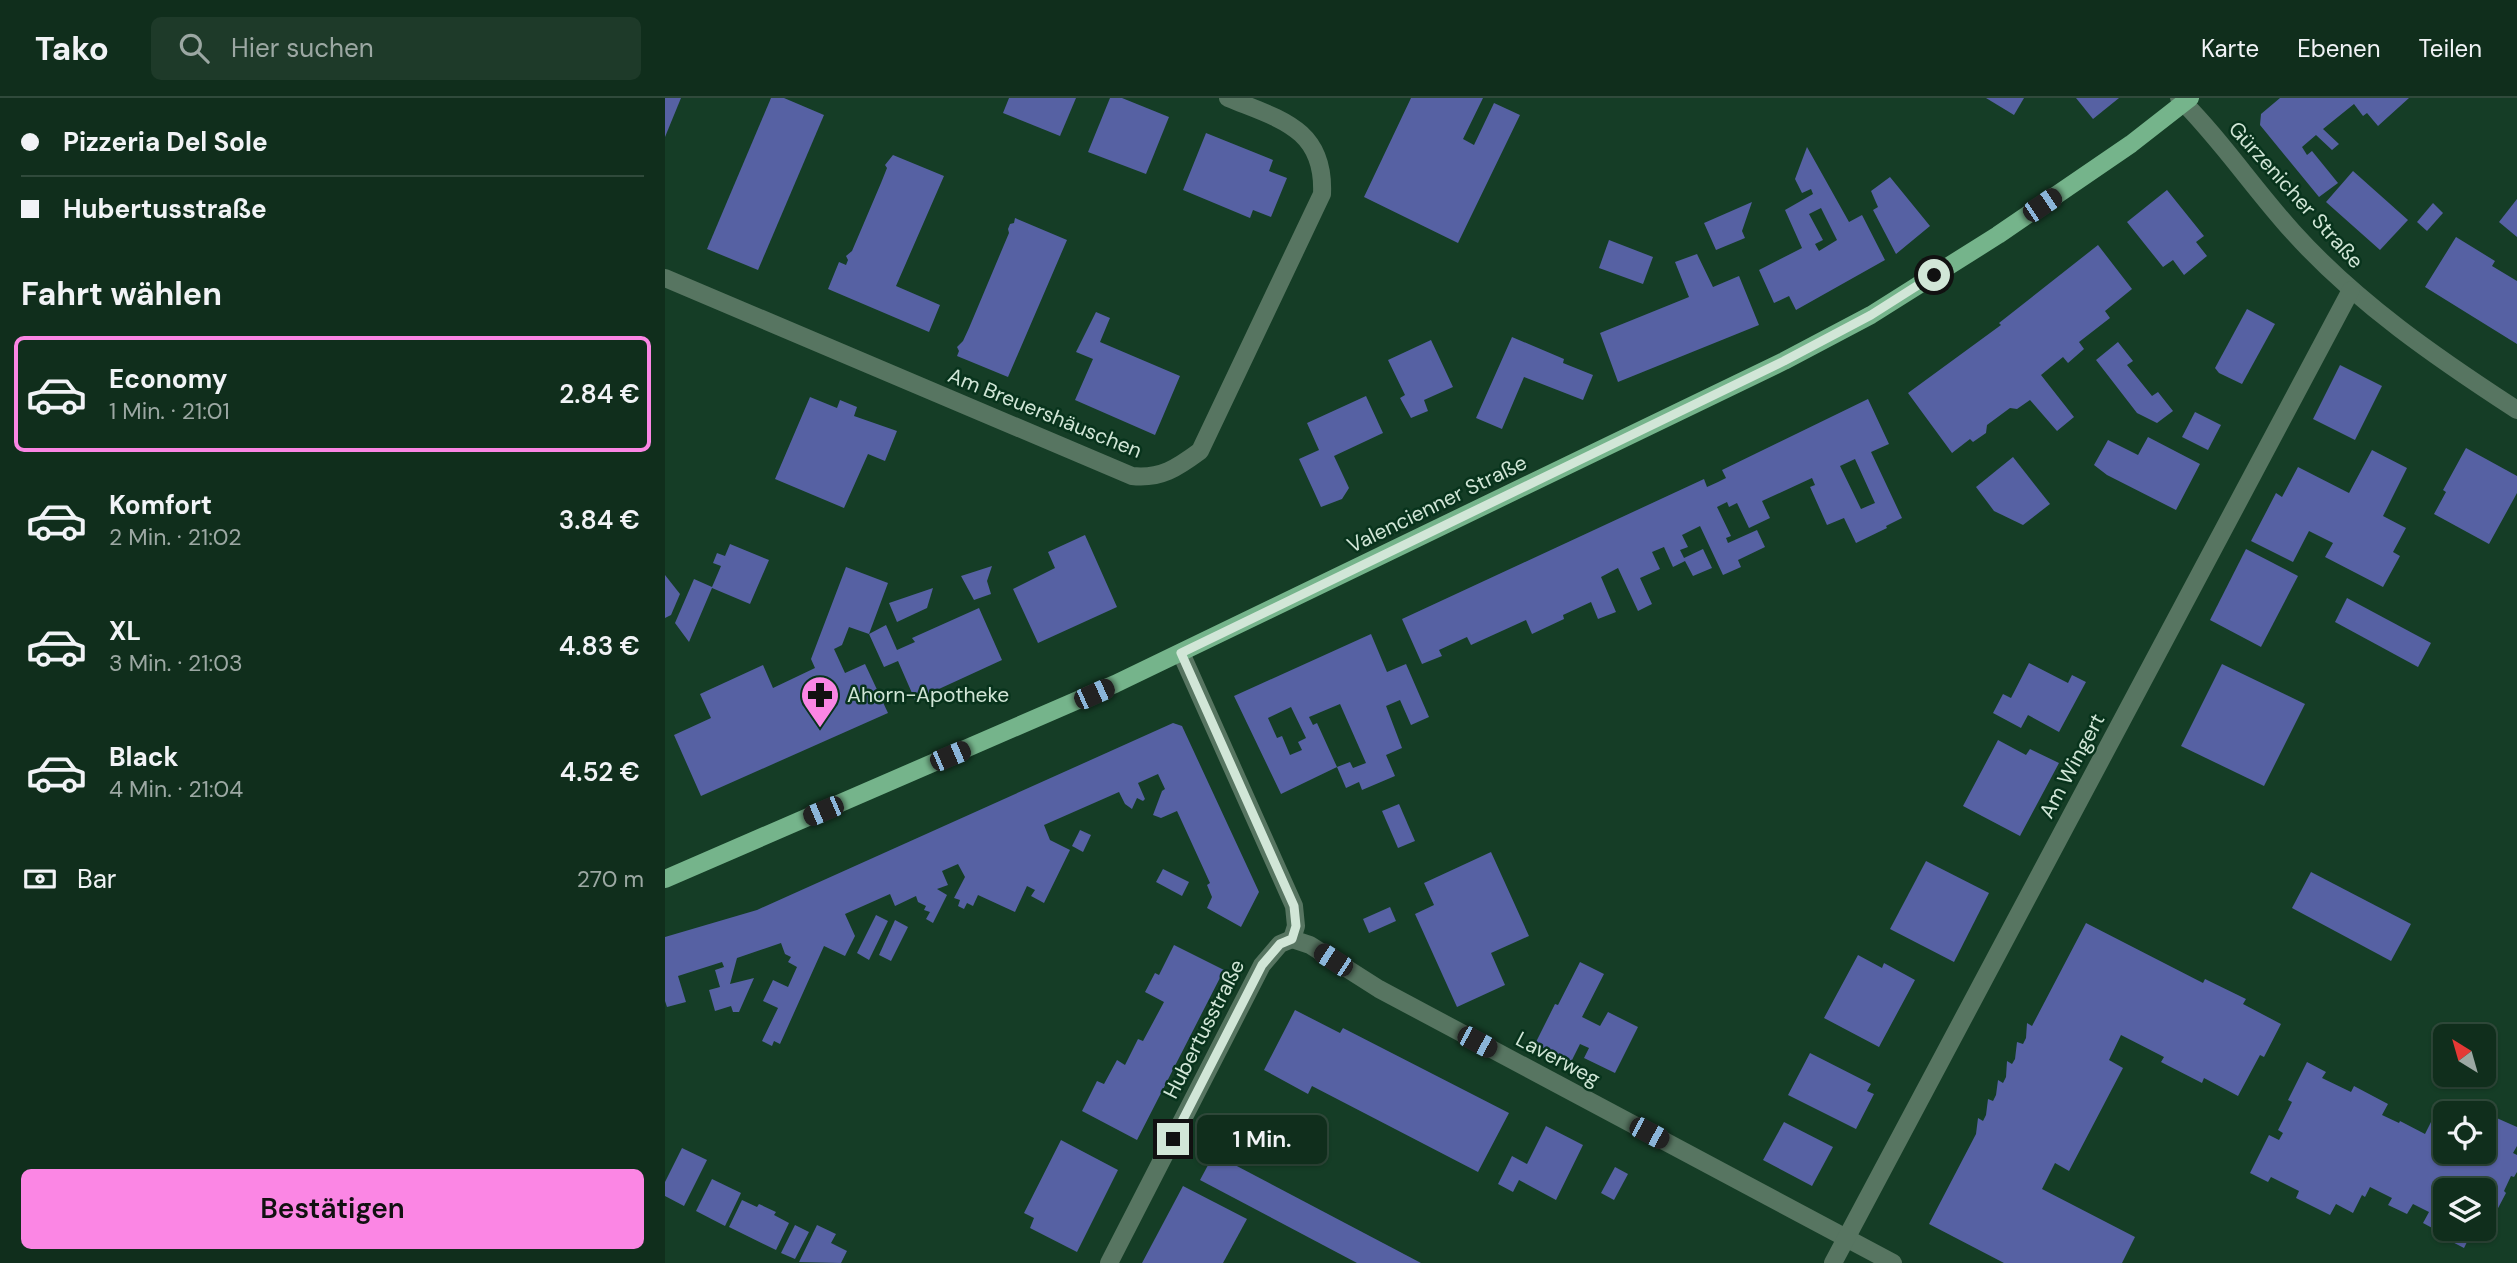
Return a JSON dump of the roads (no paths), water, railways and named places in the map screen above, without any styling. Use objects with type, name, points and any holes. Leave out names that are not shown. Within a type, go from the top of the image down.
[{"type":"main road","name":"Valencienner Straße","points":[[665,879],[1052,712],[1181,653],[1784,361],[1871,315],[2020,220],[2131,144],[2184,100]]},
{"type":"street","name":"Am Breuershäuschen","points":[[665,278],[1132,476],[1152,478],[1180,466],[1200,451],[1322,194],[1323,175],[1308,139],[1292,124],[1228,98]]},
{"type":"street","name":"Gürzenicher Straße","points":[[2184,100],[2293,232],[2351,290],[2418,343],[2517,410]]},
{"type":"street","name":"Am Wingert","points":[[1833,1263],[2351,290]]},
{"type":"street","points":[[1181,653],[1294,906],[1296,926],[1292,939]]},
{"type":"street","name":"Laverweg","points":[[1292,939],[1310,945],[1379,989],[1893,1263]]},
{"type":"street","name":"Hubertusstraße","points":[[1109,1263],[1262,965],[1280,944],[1292,939]]},
{"type":"place","name":"Ahorn-Apotheke","points":[[820,729]]}]
